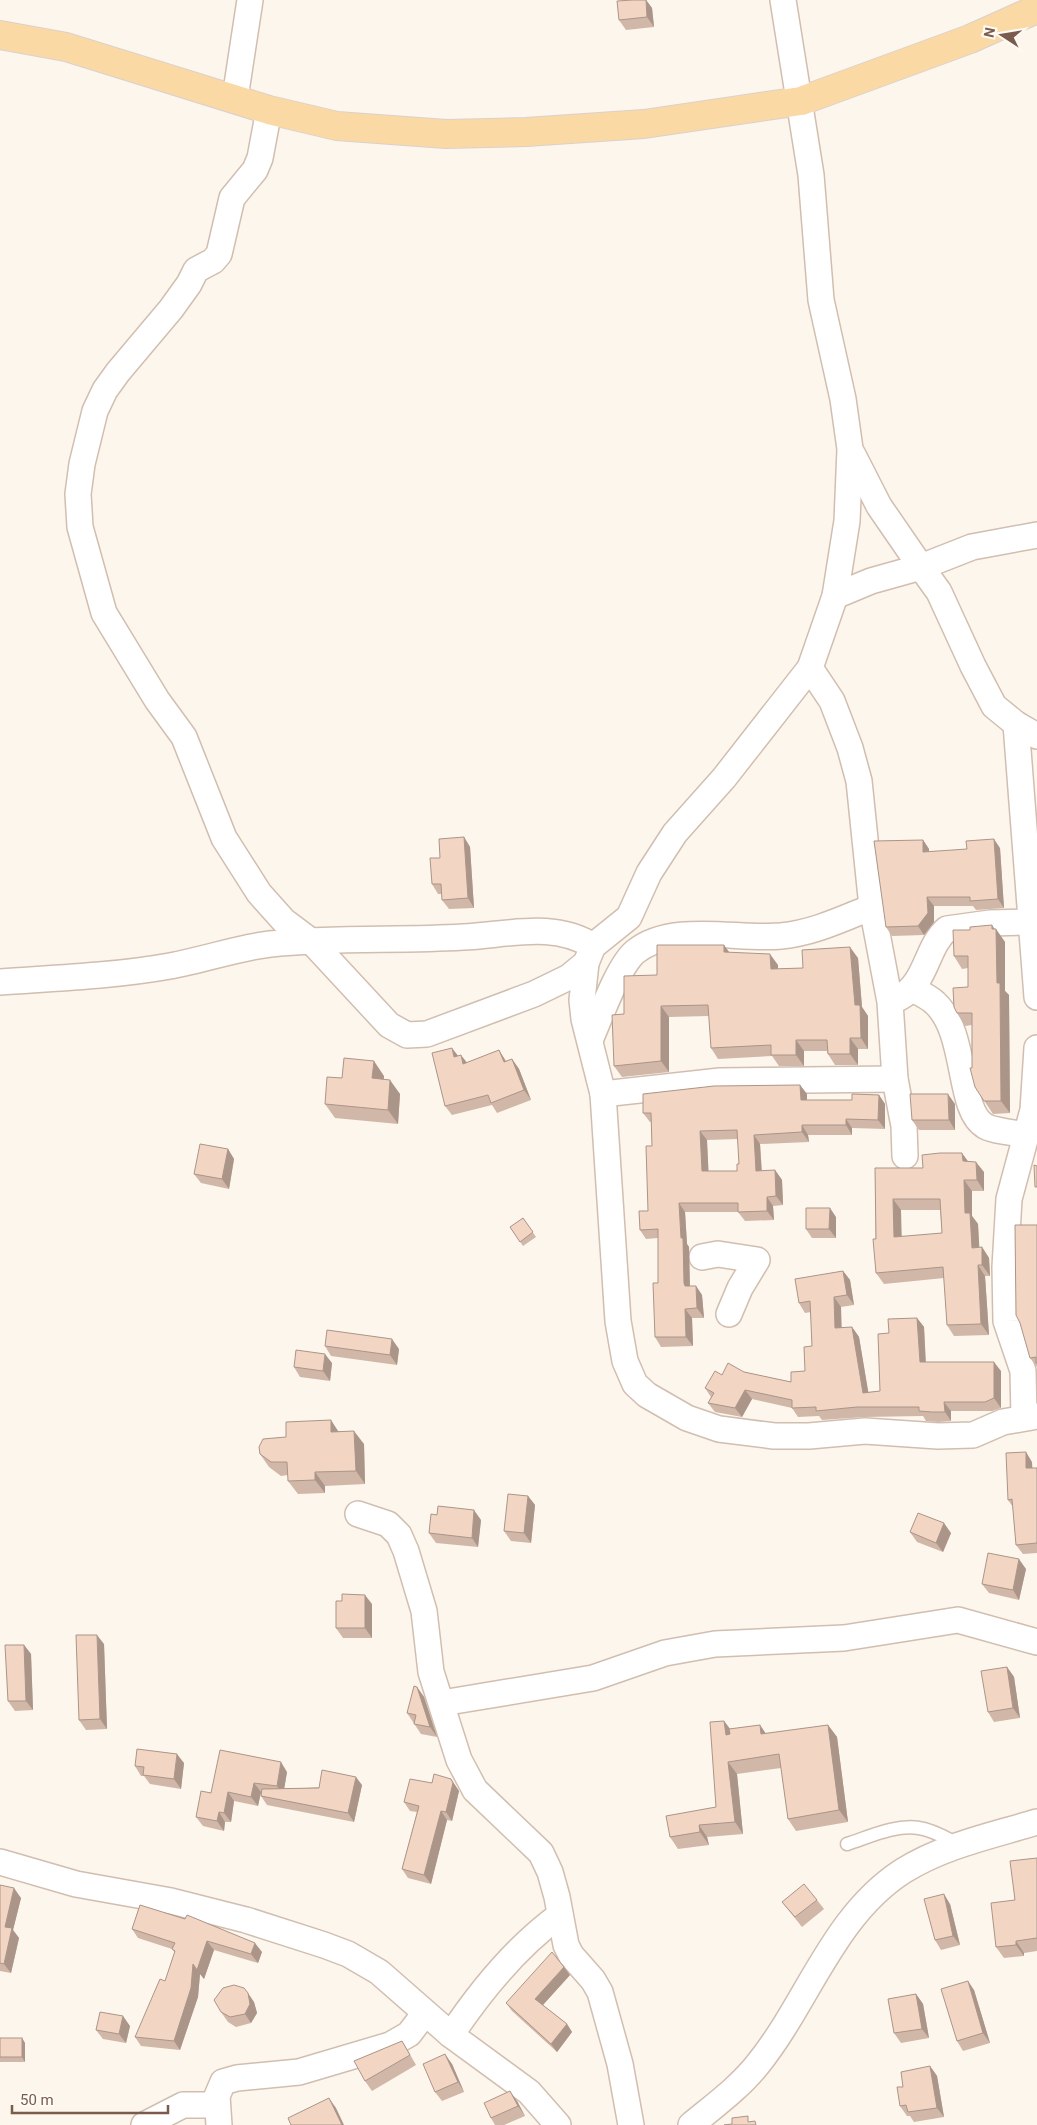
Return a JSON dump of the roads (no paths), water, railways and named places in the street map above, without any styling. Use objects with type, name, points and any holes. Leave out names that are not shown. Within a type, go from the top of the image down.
[{"type":"main road","points":[[0,35],[66,48],[235,98],[268,110],[337,126],[375,131],[484,133],[608,128],[705,117],[801,101],[970,39],[1037,9]]},
{"type":"street","points":[[235,98],[250,0]]},
{"type":"street","points":[[268,110],[260,158],[255,170],[232,198],[220,254],[213,261],[196,270],[189,284],[171,309],[105,390],[95,411],[82,464],[79,509],[80,527],[104,613],[157,700],[184,737],[224,838],[267,903],[291,927],[312,942],[389,1025],[412,1036],[427,1034],[526,997],[569,977],[589,954],[629,917],[653,866],[675,833],[724,778],[810,668],[835,596],[847,521],[850,449],[843,399],[821,300],[811,175],[801,101],[783,0]]},
{"type":"street","points":[[850,449],[879,506],[948,608],[973,666],[994,706],[1026,730],[1030,790],[1030,922],[1037,997]]},
{"type":"street","points":[[835,596],[871,581],[921,567],[972,547],[1037,535]]},
{"type":"street","points":[[810,668],[832,701],[857,768],[866,835],[872,907],[890,1002],[895,1079],[904,1126],[905,1156]]},
{"type":"street","points":[[590,1040],[627,960],[644,946],[661,939],[691,935],[781,936],[813,930],[872,907]]},
{"type":"street","points":[[890,1002],[912,989],[931,957],[938,939],[947,929],[1030,922]]},
{"type":"street","points":[[0,982],[115,974],[172,966],[244,947],[365,938],[461,938],[538,931],[573,935],[589,954],[582,1000],[584,1019],[603,1094],[618,1321],[629,1373],[635,1384],[647,1395],[687,1418],[705,1425],[774,1436],[809,1436],[865,1431],[938,1436],[972,1435],[1003,1422],[1031,1416],[1023,1371],[1006,1321],[1004,1290],[1009,1199],[1033,1110],[1037,1048]]},
{"type":"street","points":[[912,989],[935,1003],[955,1035],[967,1100],[975,1115],[985,1126],[1026,1134]]},
{"type":"street","points":[[603,1094],[720,1081],[895,1079]]},
{"type":"street","points":[[702,1257],[718,1254],[757,1260],[740,1288],[730,1314]]},
{"type":"street","points":[[358,1514],[382,1520],[393,1527],[406,1551],[424,1611],[431,1672],[459,1760],[465,1773],[475,1790],[541,1853],[550,1872],[564,1938],[571,1955],[593,1980],[600,1992],[620,2064],[630,2125]]},
{"type":"street","points":[[442,1702],[593,1678],[666,1653],[715,1644],[844,1638],[958,1620],[1037,1642]]},
{"type":"street","points":[[691,2125],[757,2065],[838,1940],[873,1896],[907,1869],[958,1844],[1037,1822]]},
{"type":"street","points":[[0,1862],[76,1884],[171,1901],[246,1920],[348,1954],[393,1982],[451,2035],[529,2092],[558,2125]]},
{"type":"street","points":[[451,2035],[468,2009],[516,1953],[560,1914]]},
{"type":"street","points":[[144,2125],[183,2105],[218,2115],[219,2088],[225,2081],[237,2078],[299,2072],[390,2045],[409,2034],[425,2013]]},
{"type":"lane","points":[[847,1844],[893,1829],[911,1827],[927,1830],[958,1844]]}]
